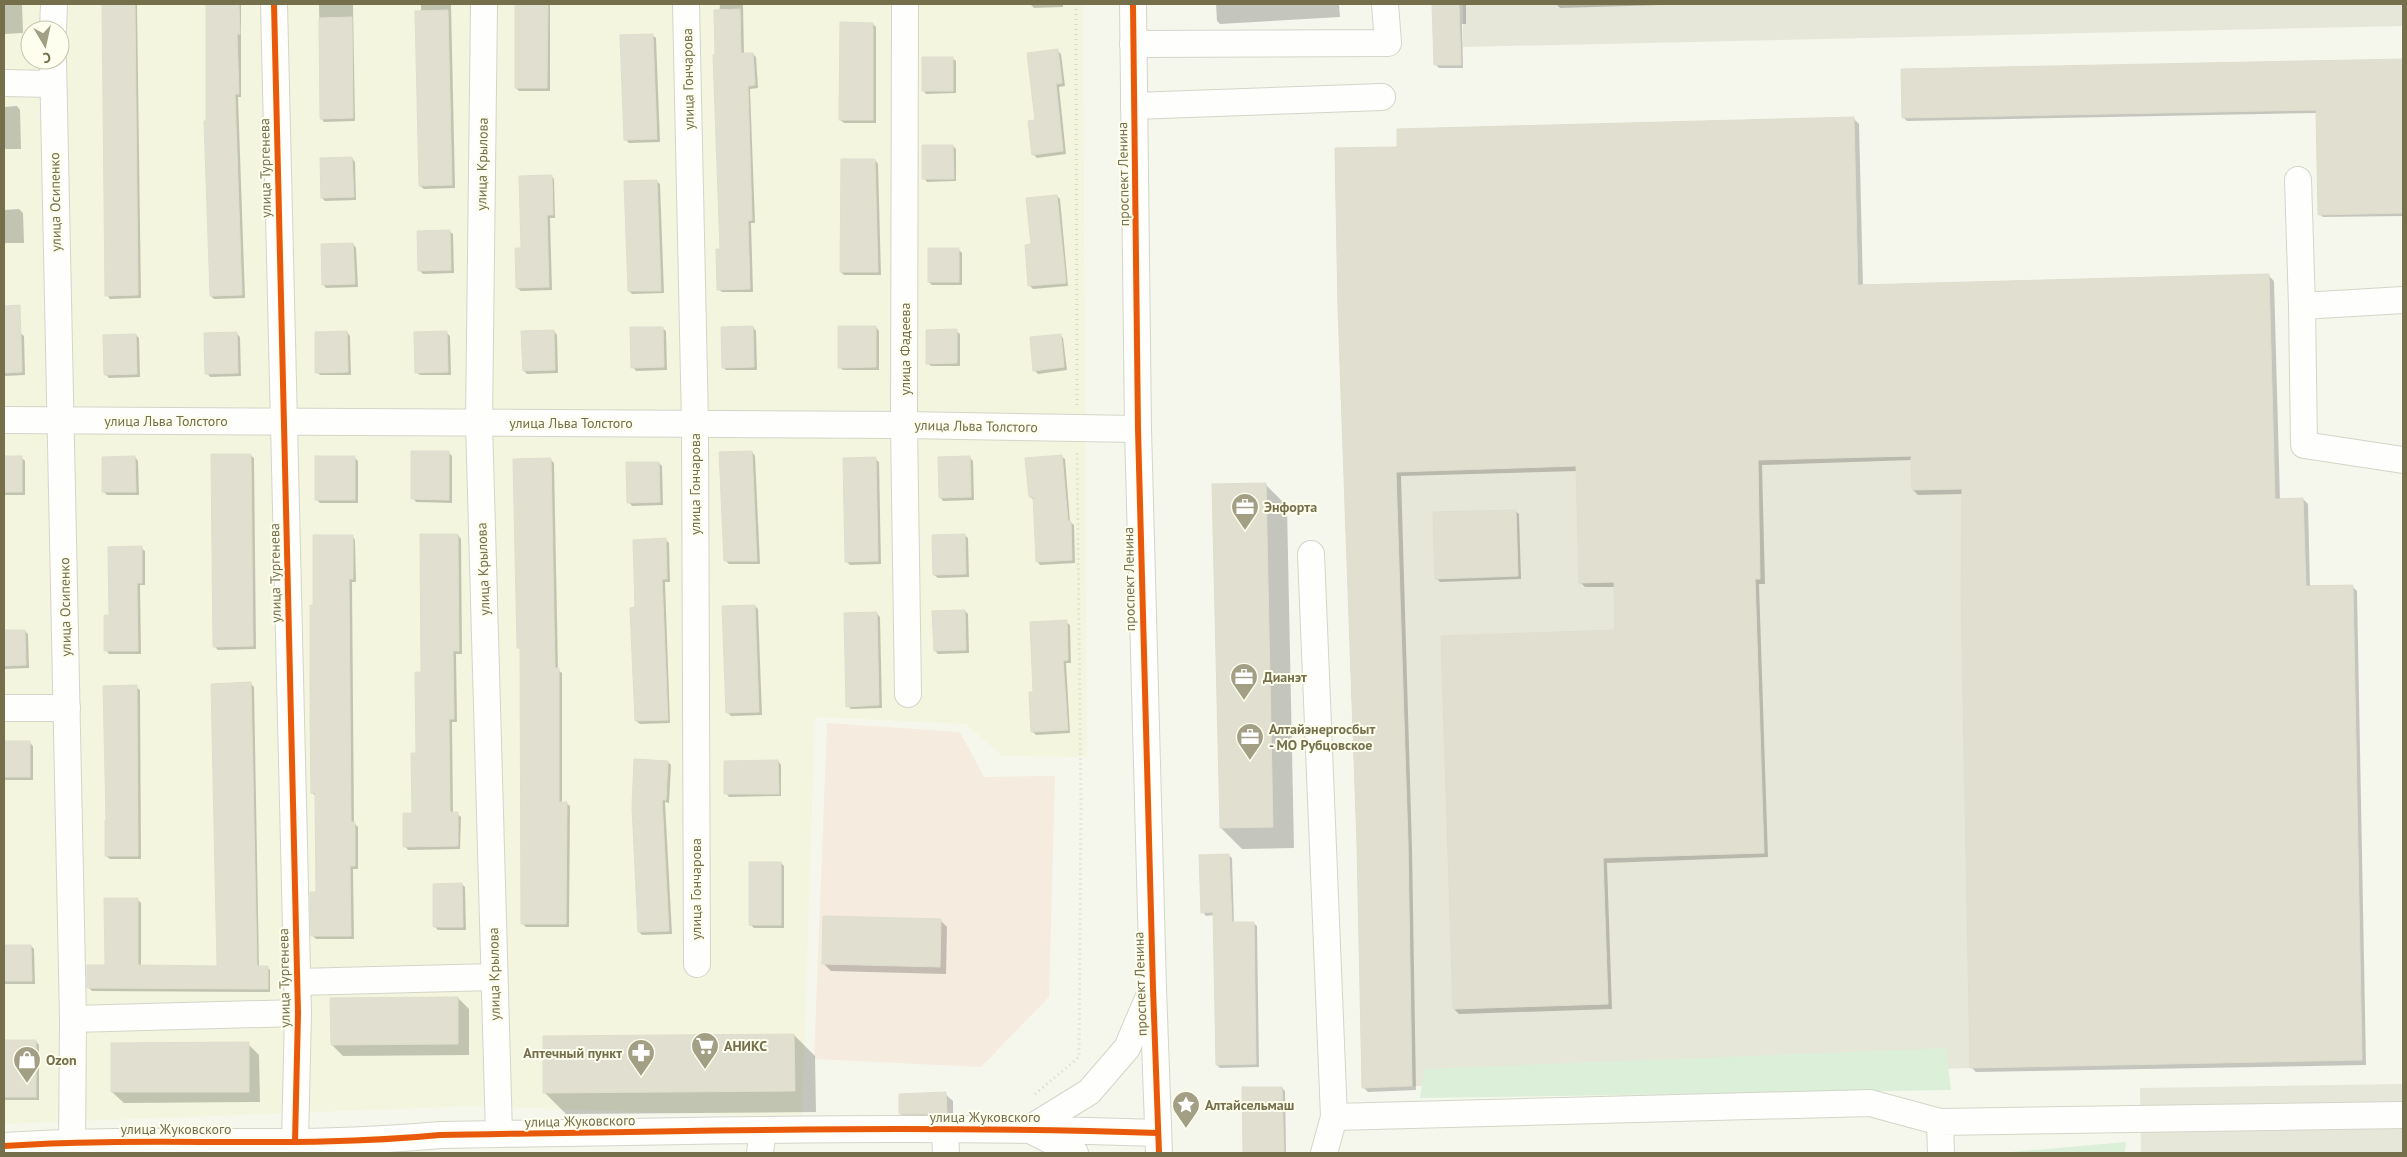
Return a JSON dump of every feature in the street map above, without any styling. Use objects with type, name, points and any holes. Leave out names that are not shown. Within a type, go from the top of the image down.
[{"type":"street","points":[[54,4],[54,20]]},
{"type":"street","name":"улица Тургенева","points":[[274,4],[298,1013],[295,1142]]},
{"type":"street","name":"улица Крылова","points":[[484,4],[478,422],[498,1134]]},
{"type":"street","name":"улица Гончарова","points":[[686,4],[695,424],[697,964]]},
{"type":"street","name":"улица Фадеева","points":[[905,4],[904,425],[908,694]]},
{"type":"street","name":"проспект Ленина","points":[[1134,4],[1138,429],[1152,988],[1158,1143]]},
{"type":"street","points":[[1133,44],[1388,43],[1386,4]]},
{"type":"street","points":[[4,83],[53,72]]},
{"type":"street","name":"улица Осипенко","points":[[53,72],[73,1020],[72,1147]]},
{"type":"street","points":[[1134,106],[1382,97]]},
{"type":"street","points":[[2298,180],[2304,445],[2403,460]]},
{"type":"street","points":[[2302,306],[2403,300]]},
{"type":"street","name":"улица Льва Толстого","points":[[4,420],[904,425],[1138,429]]},
{"type":"street","points":[[1311,554],[1334,1117],[1324,1153]]},
{"type":"street","points":[[4,708],[67,708]]},
{"type":"street","points":[[297,982],[494,977]]},
{"type":"street","points":[[1029,1129],[1089,1092],[1127,1048],[1152,988]]},
{"type":"street","points":[[73,1020],[298,1013]]},
{"type":"street","points":[[1334,1117],[1870,1103],[1940,1122],[2403,1115]]},
{"type":"street","points":[[1940,1122],[1941,1153]]},
{"type":"street","points":[[1029,1129],[1075,1153]]},
{"type":"street","name":"улица Жуковского","points":[[4,1146],[72,1147],[295,1142],[498,1134],[762,1142],[946,1142],[1029,1129],[1158,1143]]},
{"type":"path","points":[[1034,1095],[1079,1057],[1081,794],[1077,428],[1076,4]]},
{"type":"shaded area","points":[[4,4],[1083,4],[1087,757],[1002,756],[966,724],[815,717],[802,1118],[476,1106],[4,1124]]},
{"type":"shaded area","points":[[1463,4],[2403,4],[2403,26],[1463,47]]},
{"type":"shaded area","points":[[1854,117],[1859,285],[2269,274],[2275,498],[2303,498],[2306,585],[2353,585],[2362,1060],[1970,1068],[1362,1088],[1357,844],[1338,308],[1335,148],[1397,147],[1397,129]]},
{"type":"shaded area","points":[[827,723],[960,732],[984,777],[1055,776],[1049,997],[981,1067],[814,1059]]},
{"type":"shaded area","points":[[1946,1048],[1951,1090],[1420,1098],[1424,1069]]},
{"type":"shaded area","points":[[2403,1084],[2403,1153],[2141,1153],[2140,1088]]},
{"type":"shaded area","points":[[2126,1142],[2125,1153],[1999,1153]]},
{"type":"building","points":[[102,4],[135,4],[138,295],[105,296]]},
{"type":"building","points":[[206,4],[239,4],[240,34],[237,34],[239,94],[235,94],[242,295],[210,296],[204,121],[206,121]]},
{"type":"building","points":[[515,4],[548,4],[547,88],[515,88]]},
{"type":"building","points":[[1432,4],[1459,4],[1461,65],[1434,65]]},
{"type":"building","points":[[740,9],[741,53],[753,53],[755,85],[748,86],[752,220],[748,221],[750,289],[717,290],[716,249],[720,249],[713,55],[715,55],[714,10]]},
{"type":"building","points":[[448,10],[452,185],[419,186],[415,11]]},
{"type":"building","points":[[352,17],[353,118],[320,119],[319,18]]},
{"type":"building","points":[[840,22],[873,23],[873,120],[839,120]]},
{"type":"building","points":[[653,34],[657,139],[624,140],[620,35]]},
{"type":"building","points":[[1058,49],[1062,83],[1056,84],[1063,151],[1032,155],[1028,121],[1035,120],[1027,53]]},
{"type":"building","points":[[922,57],[953,57],[953,91],[922,91]]},
{"type":"building","points":[[2403,59],[2403,213],[2318,215],[2316,110],[1902,118],[1901,69]]},
{"type":"building","points":[[1854,117],[1858,285],[2269,274],[2275,499],[2303,498],[2306,586],[2353,585],[2362,1060],[1970,1068],[1961,593],[1962,489],[1912,490],[1911,456],[1758,460],[1760,579],[1755,579],[1764,853],[1603,858],[1608,1004],[1453,1009],[1441,636],[1615,630],[1614,582],[1579,583],[1576,466],[1396,472],[1408,842],[1412,1086],[1362,1088],[1357,844],[1338,308],[1335,148],[1397,147],[1397,129]]},
{"type":"building","points":[[922,145],[953,145],[954,179],[922,179]]},
{"type":"building","points":[[352,157],[354,197],[321,198],[320,158]]},
{"type":"building","points":[[841,159],[875,159],[878,272],[840,272]]},
{"type":"building","points":[[552,175],[553,215],[547,215],[549,287],[516,288],[515,248],[521,248],[519,176]]},
{"type":"building","points":[[657,180],[661,291],[628,291],[624,181]]},
{"type":"building","points":[[1057,195],[1066,283],[1028,286],[1025,245],[1031,244],[1026,198]]},
{"type":"building","points":[[450,230],[451,270],[418,271],[417,231]]},
{"type":"building","points":[[353,243],[355,284],[322,285],[321,244]]},
{"type":"building","points":[[928,248],[959,248],[959,282],[928,282]]},
{"type":"building","points":[[20,305],[22,372],[4,373],[4,306]]},
{"type":"building","points":[[753,326],[754,367],[722,368],[721,327]]},
{"type":"building","points":[[838,326],[876,326],[876,367],[838,368]]},
{"type":"building","points":[[630,327],[663,327],[664,367],[631,368]]},
{"type":"building","points":[[957,329],[957,363],[926,364],[926,330]]},
{"type":"building","points":[[554,330],[555,370],[523,371],[521,331]]},
{"type":"building","points":[[347,331],[348,372],[315,373],[315,332]]},
{"type":"building","points":[[447,331],[448,372],[415,373],[414,332]]},
{"type":"building","points":[[237,332],[238,373],[205,374],[204,333]]},
{"type":"building","points":[[136,334],[137,374],[104,375],[103,335]]},
{"type":"building","points":[[1061,334],[1064,367],[1033,371],[1030,337]]},
{"type":"building","points":[[411,451],[449,451],[449,500],[411,499]]},
{"type":"building","points":[[752,451],[757,561],[724,561],[719,452]]},
{"type":"building","points":[[211,454],[251,454],[253,646],[213,647]]},
{"type":"building","points":[[1062,455],[1068,521],[1071,521],[1072,560],[1036,562],[1033,497],[1029,497],[1025,458]]},
{"type":"building","points":[[4,456],[22,456],[22,492],[4,492]]},
{"type":"building","points":[[135,456],[136,492],[102,492],[102,457]]},
{"type":"building","points":[[315,456],[355,456],[355,500],[315,500]]},
{"type":"building","points":[[970,456],[971,497],[939,498],[938,457]]},
{"type":"building","points":[[876,457],[878,561],[845,562],[843,458]]},
{"type":"building","points":[[551,458],[555,668],[559,668],[559,802],[567,802],[566,924],[521,924],[520,648],[517,648],[513,459]]},
{"type":"building","points":[[626,462],[659,462],[660,502],[627,503]]},
{"type":"building","points":[[1266,483],[1273,827],[1220,828],[1212,484]]},
{"type":"building","points":[[1516,510],[1518,576],[1435,579],[1433,512]]},
{"type":"building","points":[[420,534],[458,534],[459,651],[453,651],[454,719],[449,719],[450,812],[458,812],[458,846],[403,847],[403,813],[412,813],[411,753],[416,753],[415,672],[421,672]]},
{"type":"building","points":[[965,534],[966,574],[933,575],[932,535]]},
{"type":"building","points":[[313,535],[353,535],[353,579],[349,579],[351,822],[355,822],[355,866],[350,866],[351,936],[311,936],[310,892],[316,892],[315,793],[311,793],[310,719],[310,605],[313,605]]},
{"type":"building","points":[[666,538],[667,579],[662,579],[668,720],[635,721],[630,608],[635,607],[633,540]]},
{"type":"building","points":[[142,546],[142,583],[137,583],[138,651],[104,651],[104,615],[109,615],[108,547]]},
{"type":"building","points":[[755,605],[759,712],[726,713],[722,606]]},
{"type":"building","points":[[965,610],[966,650],[934,651],[932,611]]},
{"type":"building","points":[[877,612],[879,705],[846,707],[844,613]]},
{"type":"building","points":[[1067,620],[1068,660],[1063,661],[1068,730],[1031,732],[1029,692],[1033,692],[1030,622]]},
{"type":"building","points":[[4,630],[25,630],[26,665],[4,666]]},
{"type":"building","points":[[251,682],[257,966],[268,966],[268,989],[87,988],[87,965],[105,965],[104,898],[138,898],[138,965],[217,966],[211,684]]},
{"type":"building","points":[[137,685],[138,856],[105,856],[103,686]]},
{"type":"building","points":[[4,741],[30,741],[30,777],[4,777]]},
{"type":"building","points":[[634,759],[668,761],[666,800],[662,800],[669,931],[638,932],[632,806]]},
{"type":"building","points":[[778,760],[779,794],[724,794],[724,761]]},
{"type":"building","points":[[1229,854],[1232,922],[1254,922],[1256,1064],[1216,1065],[1213,912],[1201,913],[1199,855]]},
{"type":"building","points":[[749,862],[781,862],[781,925],[749,925]]},
{"type":"building","points":[[462,883],[463,927],[433,927],[433,884]]},
{"type":"building","points":[[823,916],[941,919],[940,967],[822,964]]},
{"type":"building","points":[[4,945],[31,945],[32,981],[4,981]]},
{"type":"building","points":[[458,997],[458,1044],[331,1045],[330,998]]},
{"type":"building","points":[[794,1034],[795,1091],[543,1093],[543,1036]]},
{"type":"building","points":[[4,1040],[36,1040],[36,1097],[4,1097]]},
{"type":"building","points":[[249,1042],[249,1092],[111,1092],[111,1043]]},
{"type":"building","points":[[1242,1087],[1282,1087],[1284,1153],[1243,1153]]},
{"type":"building","points":[[946,1092],[947,1114],[899,1114],[899,1094]]},
{"type":"cycle path","points":[[274,4],[298,1013],[295,1142]]},
{"type":"cycle path","points":[[1133,4],[1138,429],[1159,1153]]},
{"type":"cycle path","points":[[4,1146],[113,1142],[331,1141],[440,1135],[709,1130],[979,1129],[1158,1133]]},
{"type":"place","name":"Энфорта","points":[[1245,531]]},
{"type":"place","name":"Дианэт","points":[[1244,701]]},
{"type":"place","name":"Алтайэнергосбыт - МО Рубцовское","points":[[1250,761]]},
{"type":"place","name":"АНИКС","points":[[705,1070]]},
{"type":"place","name":"Аптечный пункт","points":[[641,1077]]},
{"type":"place","name":"Ozon","points":[[27,1084]]},
{"type":"place","name":"Алтайсельмаш","points":[[1186,1129]]}]
